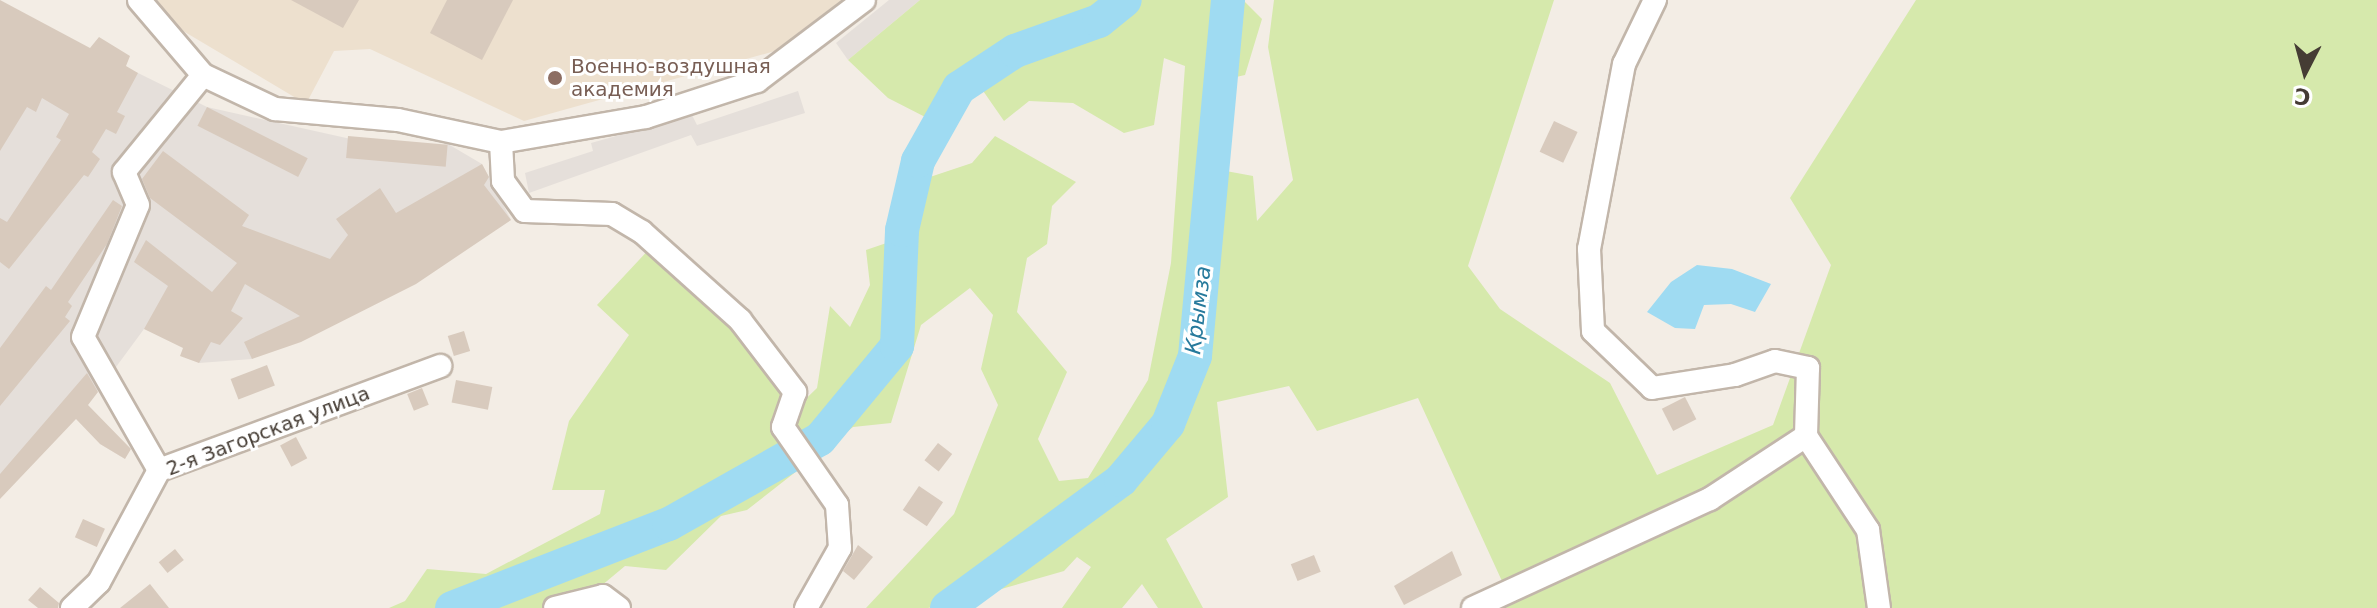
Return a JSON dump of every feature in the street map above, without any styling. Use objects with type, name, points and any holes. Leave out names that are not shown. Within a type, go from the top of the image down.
[{"type":"street","points":[[139,0],[203,75],[275,109],[398,120],[501,142],[646,117],[757,81],[864,0]]},
{"type":"street","points":[[1655,0],[1624,64],[1592,234],[1593,331],[1652,388],[1735,375],[1775,361],[1808,368],[1806,436],[1868,530],[1879,608]]},
{"type":"street","points":[[159,470],[83,337],[138,205],[124,172],[203,75]]},
{"type":"street","points":[[501,142],[503,181],[525,211],[612,214],[642,232],[740,320],[795,392],[783,427],[837,505],[840,548],[806,608]]},
{"type":"street","name":"2-я Загорская улица","points":[[72,608],[99,582],[159,470],[440,366]]},
{"type":"street","points":[[1473,608],[1710,499],[1806,436]]},
{"type":"street","points":[[555,608],[603,596],[619,608]]},
{"type":"shaded area","name":"Военно-воздушная академия","points":[[150,0],[844,0],[775,51],[524,121],[370,49],[334,51],[306,104],[173,25]]},
{"type":"shaded area","points":[[889,0],[920,0],[848,60],[836,43]]},
{"type":"shaded area","points":[[0,10],[62,48],[138,73],[207,107],[405,151],[448,144],[482,164],[511,220],[262,347],[252,359],[199,363],[184,334],[144,329],[102,386],[0,497]]},
{"type":"shaded area","points":[[798,91],[805,113],[697,146],[691,135],[529,193],[525,173],[593,151],[591,143],[692,115],[697,125]]},
{"type":"green space","points":[[920,0],[1243,0],[1262,19],[1245,75],[1218,81],[1199,166],[1253,176],[1257,221],[1293,180],[1268,47],[1274,0],[1554,0],[1468,266],[1500,309],[1610,383],[1657,475],[1773,425],[1831,265],[1790,198],[1916,0],[2377,0],[2377,608],[1473,608],[1507,592],[1418,398],[1317,431],[1289,386],[1217,402],[1228,497],[1166,539],[1203,608],[1158,608],[1142,584],[1122,608],[1062,608],[1091,567],[1077,557],[1064,571],[963,600],[928,608],[866,608],[954,514],[998,405],[981,369],[993,315],[970,288],[921,325],[891,423],[853,427],[747,510],[721,516],[666,570],[625,566],[583,601],[566,608],[389,608],[405,601],[427,569],[486,574],[600,514],[605,490],[552,490],[569,421],[629,335],[597,305],[653,245],[785,386],[782,422],[817,388],[830,306],[850,327],[870,285],[866,250],[904,237],[909,184],[972,163],[995,136],[1076,182],[1052,206],[1047,244],[1027,258],[1017,312],[1067,372],[1038,439],[1059,481],[1088,478],[1148,380],[1171,263],[1185,66],[1164,58],[1154,125],[1124,133],[1073,103],[1029,101],[1004,121],[979,85],[933,121],[888,98],[848,60]]},
{"type":"water","points":[[1697,265],[1732,269],[1771,284],[1755,312],[1731,304],[1704,305],[1695,329],[1675,328],[1647,312],[1671,282]]},
{"type":"building","points":[[0,0],[90,48],[99,37],[130,56],[126,66],[138,73],[117,112],[125,116],[116,134],[106,129],[92,152],[100,159],[9,269],[0,262],[0,218],[7,222],[61,140],[56,137],[69,114],[42,98],[36,112],[27,107],[0,151]]},
{"type":"building","points":[[291,0],[359,0],[343,28]]},
{"type":"building","points":[[447,0],[513,0],[482,60],[430,33]]},
{"type":"building","points":[[207,107],[308,158],[298,177],[197,126]]},
{"type":"building","points":[[1554,121],[1578,132],[1563,163],[1540,152]]},
{"type":"building","points":[[348,136],[448,145],[446,167],[346,158]]},
{"type":"building","points":[[163,151],[249,215],[242,226],[330,259],[348,235],[336,219],[380,188],[396,213],[482,164],[489,177],[484,185],[511,220],[416,284],[301,342],[252,359],[244,342],[300,316],[245,284],[231,311],[243,318],[220,345],[211,342],[199,363],[180,356],[183,348],[144,329],[168,286],[134,262],[146,240],[212,292],[237,263],[150,198],[142,179]]},
{"type":"building","points":[[113,200],[122,206],[107,244],[68,302],[72,306],[65,317],[70,321],[0,406],[0,348],[46,286],[51,290]]},
{"type":"building","points":[[464,331],[470,351],[454,356],[448,336]]},
{"type":"building","points":[[267,365],[275,386],[238,400],[231,379]]},
{"type":"building","points":[[87,373],[98,392],[88,405],[131,449],[125,459],[100,444],[76,419],[0,499],[0,474]]},
{"type":"building","points":[[456,380],[492,387],[488,410],[452,403]]},
{"type":"building","points":[[422,388],[429,405],[414,411],[407,394]]},
{"type":"building","points":[[1685,397],[1696,419],[1673,431],[1662,409]]},
{"type":"building","points":[[296,437],[307,458],[291,467],[280,445]]},
{"type":"building","points":[[938,443],[952,454],[939,471],[924,460]]},
{"type":"building","points":[[919,486],[943,502],[927,526],[903,510]]},
{"type":"building","points":[[83,519],[105,529],[97,547],[75,537]]},
{"type":"building","points":[[858,545],[873,557],[854,580],[843,571]]},
{"type":"building","points":[[175,549],[184,560],[167,573],[159,562]]},
{"type":"building","points":[[1452,551],[1462,575],[1404,605],[1394,586]]},
{"type":"building","points":[[1314,555],[1321,572],[1298,581],[1291,564]]},
{"type":"building","points":[[150,584],[169,608],[120,608]]},
{"type":"building","points":[[40,587],[59,603],[58,608],[38,608],[28,600]]},
{"type":"waterway","points":[[452,608],[669,524],[820,439],[897,346],[902,230],[918,161],[959,88],[1015,51],[1099,21],[1125,0]]},
{"type":"waterway","name":"Крымза","points":[[947,608],[1121,480],[1168,424],[1195,356],[1228,0]]},
{"type":"place","name":"Военно-воздушная академия","points":[[555,78]]}]
